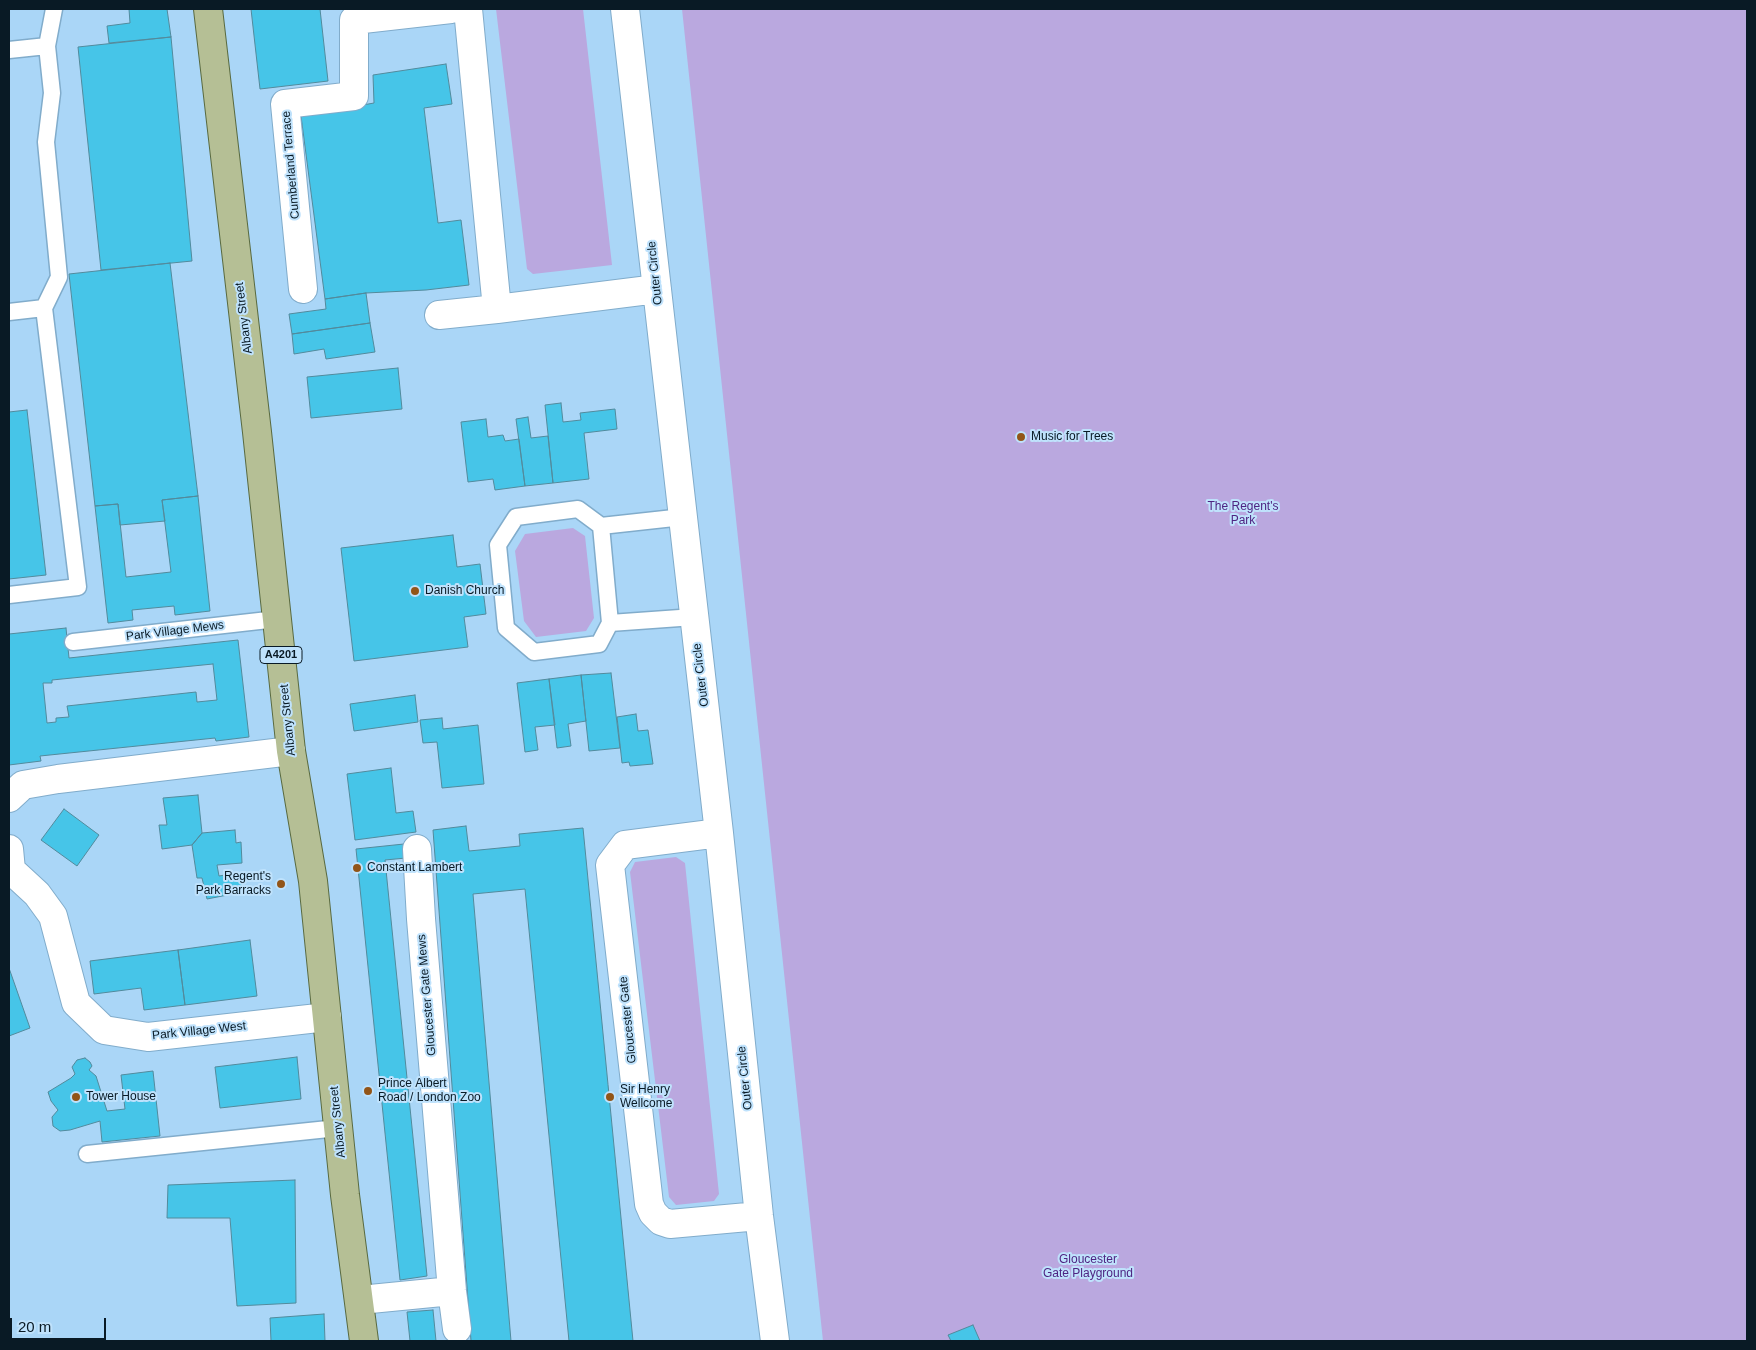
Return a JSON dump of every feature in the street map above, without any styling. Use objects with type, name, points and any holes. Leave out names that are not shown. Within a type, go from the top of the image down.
[{"type":"main road","name":"Albany Street","points":[[208,9],[291,751],[313,881],[338,1128],[364,1341]]},
{"type":"street","name":"Cumberland Terrace","points":[[303,289],[285,104],[354,96],[354,20],[451,9]]},
{"type":"street","points":[[468,9],[497,309]]},
{"type":"street","name":"Outer Circle","points":[[626,9],[775,1341]]},
{"type":"street","points":[[439,315],[657,289]]},
{"type":"street","points":[[9,798],[23,785],[58,779],[291,751]]},
{"type":"street","name":"Gloucester Gate","points":[[719,833],[626,845],[610,865],[648,1204],[661,1221],[670,1224],[760,1216]]},
{"type":"street","name":"Park Village West","points":[[9,849],[11,870],[37,894],[53,916],[76,1002],[104,1030],[148,1037],[327,1017]]},
{"type":"street","name":"Gloucester Gate Mews","points":[[417,849],[421,919],[452,1291],[457,1329]]},
{"type":"street","points":[[360,1300],[452,1291]]},
{"type":"lane","points":[[9,595],[78,587],[44,308],[59,277],[46,142],[52,93],[47,46],[54,9]]},
{"type":"lane","points":[[9,50],[47,46]]},
{"type":"lane","points":[[9,312],[44,308]]},
{"type":"lane","points":[[601,526],[610,623],[599,644],[534,652],[506,628],[498,545],[516,517],[578,509],[601,526],[683,517]]},
{"type":"lane","points":[[610,623],[694,617]]},
{"type":"lane","name":"Park Village Mews","points":[[73,642],[277,619]]},
{"type":"lane","points":[[87,1154],[338,1128]]},
{"type":"green space","points":[[496,9],[583,9],[612,265],[533,274],[527,269]]},
{"type":"green space","name":"The Regent's Park","points":[[682,9],[1747,9],[1747,1341],[823,1341]]},
{"type":"green space","points":[[573,528],[585,536],[594,618],[586,631],[536,637],[524,621],[515,551],[525,534]]},
{"type":"green space","points":[[676,857],[685,863],[719,1194],[714,1201],[676,1205],[669,1197],[630,872],[635,862]]},
{"type":"building","points":[[129,9],[167,9],[171,37],[109,43],[107,26],[130,23]]},
{"type":"building","points":[[251,9],[320,9],[328,81],[260,89]]},
{"type":"building","points":[[171,37],[192,261],[101,270],[78,47]]},
{"type":"building","points":[[446,64],[452,104],[424,108],[438,223],[461,220],[469,285],[426,290],[366,293],[325,299],[301,116],[374,103],[373,75]]},
{"type":"building","points":[[170,263],[198,496],[162,500],[165,521],[120,525],[118,504],[95,506],[69,274]]},
{"type":"building","points":[[366,293],[370,323],[292,334],[289,314],[326,309],[325,299]]},
{"type":"building","points":[[370,323],[375,352],[326,359],[324,349],[294,354],[292,334]]},
{"type":"building","points":[[398,368],[402,409],[311,418],[307,377]]},
{"type":"building","points":[[561,403],[563,422],[581,420],[580,413],[615,409],[617,429],[584,433],[589,479],[553,483],[545,405]]},
{"type":"building","points":[[27,410],[46,575],[9,579],[9,412]]},
{"type":"building","points":[[528,417],[531,438],[548,436],[553,483],[525,486],[516,419]]},
{"type":"building","points":[[486,419],[488,437],[503,435],[505,441],[519,439],[525,486],[495,490],[493,479],[468,482],[461,422]]},
{"type":"building","points":[[198,496],[210,611],[175,615],[174,606],[132,610],[133,620],[108,623],[95,506],[118,504],[126,577],[171,572],[162,500]]},
{"type":"building","name":"Danish Church","points":[[453,535],[457,567],[480,564],[486,614],[464,617],[468,647],[354,661],[341,548]]},
{"type":"building","points":[[66,628],[69,658],[238,640],[249,737],[216,741],[215,738],[40,756],[41,761],[9,765],[9,634]],"holes":[[[213,664],[217,700],[197,702],[196,692],[67,706],[69,717],[56,718],[56,722],[47,723],[43,683],[52,683],[52,680]]]},
{"type":"building","points":[[611,673],[620,748],[589,751],[581,675]]},
{"type":"building","points":[[581,675],[586,721],[568,724],[571,746],[557,748],[549,679]]},
{"type":"building","points":[[549,679],[555,725],[535,727],[538,750],[525,752],[517,683]]},
{"type":"building","points":[[415,695],[418,722],[354,731],[350,704]]},
{"type":"building","points":[[636,714],[638,731],[648,730],[653,764],[630,766],[629,762],[622,763],[617,717]]},
{"type":"building","points":[[442,718],[443,729],[478,725],[484,784],[442,788],[437,742],[423,743],[420,720]]},
{"type":"building","points":[[391,768],[396,813],[413,811],[416,832],[355,840],[347,774]]},
{"type":"building","points":[[198,795],[202,833],[192,845],[162,849],[159,825],[167,825],[163,798]]},
{"type":"building","points":[[64,809],[99,835],[77,866],[41,840]]},
{"type":"building","points":[[466,826],[469,851],[520,846],[519,834],[583,828],[633,1341],[569,1341],[525,889],[473,894],[511,1341],[471,1341],[433,830]]},
{"type":"building","points":[[235,830],[236,843],[241,842],[242,863],[217,865],[219,876],[225,875],[226,879],[241,876],[243,892],[207,899],[202,878],[197,878],[192,845],[202,833]]},
{"type":"building","points":[[404,844],[406,858],[385,860],[427,1276],[400,1280],[356,849]]},
{"type":"building","points":[[250,940],[257,996],[185,1005],[178,950]]},
{"type":"building","points":[[178,950],[185,1005],[144,1010],[141,988],[94,994],[90,961]]},
{"type":"building","points":[[9,968],[30,1028],[9,1036]]},
{"type":"building","points":[[297,1057],[301,1099],[220,1108],[215,1067]]},
{"type":"building","name":"Tower House","points":[[85,1058],[92,1066],[89,1070],[96,1076],[107,1111],[125,1109],[121,1075],[153,1071],[160,1136],[102,1142],[100,1121],[70,1130],[60,1131],[53,1126],[52,1117],[58,1110],[51,1101],[48,1092],[71,1078],[75,1074],[72,1067],[77,1060]]},
{"type":"building","points":[[295,1180],[296,1303],[237,1306],[230,1218],[167,1218],[168,1185]]},
{"type":"building","points":[[433,1310],[436,1341],[410,1341],[407,1312]]},
{"type":"building","points":[[324,1314],[325,1341],[271,1341],[270,1318]]},
{"type":"building","points":[[973,1325],[980,1341],[951,1341],[948,1335]]},
{"type":"place","name":"Music for Trees","points":[[1021,437]]},
{"type":"place","name":"Danish Church","points":[[415,591]]},
{"type":"place","name":"Constant Lambert","points":[[357,868]]},
{"type":"place","name":"Regent's Park Barracks","points":[[281,884]]},
{"type":"place","name":"Prince Albert Road / London Zoo","points":[[368,1091]]},
{"type":"place","name":"Tower House","points":[[76,1097]]},
{"type":"place","name":"Sir Henry Wellcome","points":[[610,1097]]},
{"type":"park label","name":"Gloucester Gate Playground","points":[[1088,1267]]}]
